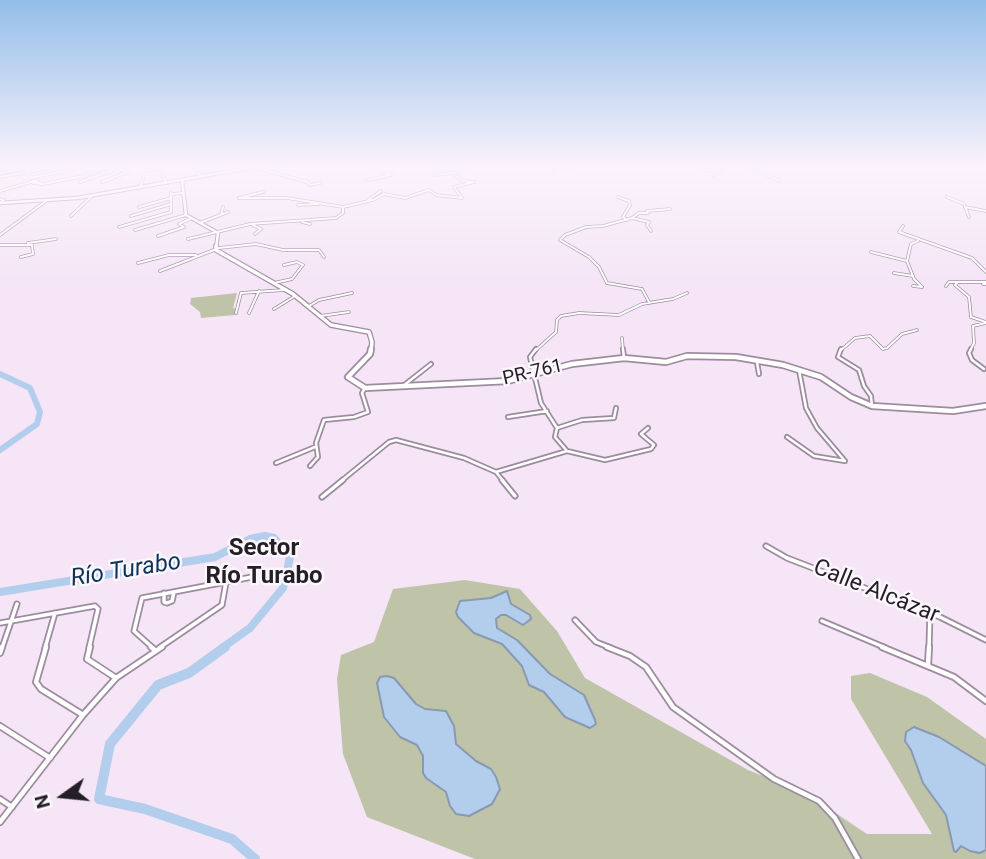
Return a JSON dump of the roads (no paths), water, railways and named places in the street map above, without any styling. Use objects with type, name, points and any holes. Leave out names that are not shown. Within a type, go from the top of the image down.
[{"type":"street","points":[[0,235],[39,206]]},
{"type":"street","points":[[71,216],[83,206]]},
{"type":"street","points":[[131,216],[165,206]]},
{"type":"street","points":[[119,227],[171,212],[172,206]]},
{"type":"street","points":[[185,206],[186,215],[190,219],[218,233]]},
{"type":"street","points":[[337,206],[350,206]]},
{"type":"street","points":[[627,220],[623,217],[629,206]]},
{"type":"street","points":[[220,215],[223,207]]},
{"type":"street","points":[[965,207],[986,211]]},
{"type":"street","points":[[965,207],[969,217]]},
{"type":"street","points":[[188,239],[218,233],[243,224],[336,218],[343,213],[343,208]]},
{"type":"street","points":[[649,303],[642,289],[607,283],[599,267],[589,257],[561,240],[565,235],[586,227],[670,209]]},
{"type":"street","points":[[200,223],[228,212]]},
{"type":"street","points":[[135,230],[186,215]]},
{"type":"street","points":[[632,218],[649,222],[647,225],[651,231]]},
{"type":"street","points":[[158,236],[184,227],[179,224],[190,219]]},
{"type":"street","points":[[296,220],[310,224]]},
{"type":"street","points":[[284,222],[288,225]]},
{"type":"street","points":[[250,224],[261,229],[255,234]]},
{"type":"street","points":[[903,226],[899,232],[972,258],[986,272]]},
{"type":"street","points":[[216,250],[218,233]]},
{"type":"street","points":[[0,244],[56,239]]},
{"type":"street","points":[[913,286],[922,287],[913,276],[907,261],[911,244],[920,240]]},
{"type":"street","points":[[21,257],[30,256],[34,251],[32,245],[22,243]]},
{"type":"street","points":[[160,271],[216,250],[260,244],[283,250],[319,250],[324,257]]},
{"type":"street","points":[[216,250],[295,296],[331,325],[369,332],[372,342],[370,354],[348,377],[354,383],[365,387],[362,393],[368,412],[354,417],[326,419],[316,447],[318,457],[310,466]]},
{"type":"street","points":[[871,252],[907,261]]},
{"type":"street","points":[[138,263],[173,254],[201,255]]},
{"type":"street","points":[[274,283],[292,279],[303,265],[297,262],[284,265]]},
{"type":"street","points":[[894,273],[913,276]]},
{"type":"street","points":[[946,286],[948,282],[985,283]]},
{"type":"street","points":[[958,282],[955,285],[969,297],[971,317],[986,322]]},
{"type":"street","points":[[236,313],[241,293],[284,289]]},
{"type":"street","points":[[249,313],[259,292]]},
{"type":"street","points":[[309,306],[318,300],[352,293]]},
{"type":"street","points":[[567,451],[555,437],[557,428],[533,376],[530,357],[543,341],[556,332],[557,320],[561,316],[579,313],[619,316],[649,303],[673,299],[687,293]]},
{"type":"street","points":[[274,309],[295,296]]},
{"type":"street","points":[[320,316],[349,312]]},
{"type":"street","points":[[984,369],[972,360],[969,353],[974,343],[973,326],[986,322]]},
{"type":"street","points":[[872,406],[871,396],[864,386],[859,370],[838,357],[842,347],[855,338],[870,335],[883,349],[902,334],[918,330]]},
{"type":"street","points":[[622,338],[624,358]]},
{"type":"street","name":"PR-761","points":[[365,387],[508,381],[572,364],[624,358],[666,362],[687,356],[756,359],[799,370],[821,377],[850,397],[872,406],[953,411],[986,406]]},
{"type":"street","points":[[756,359],[759,374]]},
{"type":"street","points":[[403,386],[431,364]]},
{"type":"street","points":[[787,437],[814,456],[845,461],[817,428],[806,408],[800,389],[799,370]]},
{"type":"street","points":[[557,428],[582,421],[614,418],[616,408]]},
{"type":"street","points":[[508,417],[547,411]]},
{"type":"street","points":[[496,472],[567,451],[605,460],[651,449],[654,445],[641,434],[648,428]]},
{"type":"street","points":[[322,497],[389,442],[396,440],[464,457],[496,472],[514,496]]},
{"type":"street","points":[[276,463],[316,447]]},
{"type":"street","name":"Calle Alcázar","points":[[766,546],[787,558],[930,613],[986,640]]},
{"type":"street","points":[[156,651],[134,631],[138,604],[142,598],[252,577]]},
{"type":"street","points":[[0,822],[83,715],[116,678],[222,605],[226,582]]},
{"type":"street","points":[[164,593],[164,602],[167,603],[172,601],[174,592]]},
{"type":"street","points":[[0,653],[18,604]]},
{"type":"street","points":[[0,623],[91,607],[98,609],[87,659],[116,678]]},
{"type":"street","points":[[928,665],[930,613]]},
{"type":"street","points":[[55,614],[36,682],[41,690],[83,715]]},
{"type":"street","points":[[575,620],[596,642],[630,656],[646,667],[673,708],[774,779],[819,801],[835,818],[858,859]]},
{"type":"street","points":[[822,621],[954,677],[986,701]]},
{"type":"street","points":[[0,726],[50,758]]},
{"type":"street","points":[[0,799],[12,807]]},
{"type":"water","points":[[507,591],[511,604],[530,615],[531,619],[523,625],[501,615],[496,619],[497,628],[517,640],[550,674],[584,695],[596,724],[590,728],[565,717],[544,692],[529,685],[522,666],[502,644],[474,633],[458,617],[456,612],[460,601],[491,598]]},
{"type":"water","points":[[380,677],[394,678],[416,704],[425,709],[446,711],[454,726],[456,744],[476,761],[491,769],[496,777],[500,789],[492,804],[469,816],[456,814],[450,806],[446,792],[426,778],[423,773],[423,756],[417,745],[400,737],[384,717],[377,683]]},
{"type":"water","points":[[914,727],[939,737],[986,766],[986,850],[980,853],[961,846],[954,851],[946,815],[923,783],[905,741],[906,732]]},
{"type":"waterway","name":"Río Turabo","points":[[0,374],[30,388],[40,412],[37,424],[0,450]]},
{"type":"waterway","name":"Río Turabo","points":[[0,592],[215,557],[250,539],[265,536],[274,538],[290,557],[283,588],[250,628],[222,648]]},
{"type":"waterway","name":"Río Turabo","points":[[225,647],[189,673],[158,685],[110,744],[99,799],[145,809],[232,839],[255,859]]},
{"type":"district","name":"Sector Río Turabo","points":[[264,563]]}]
